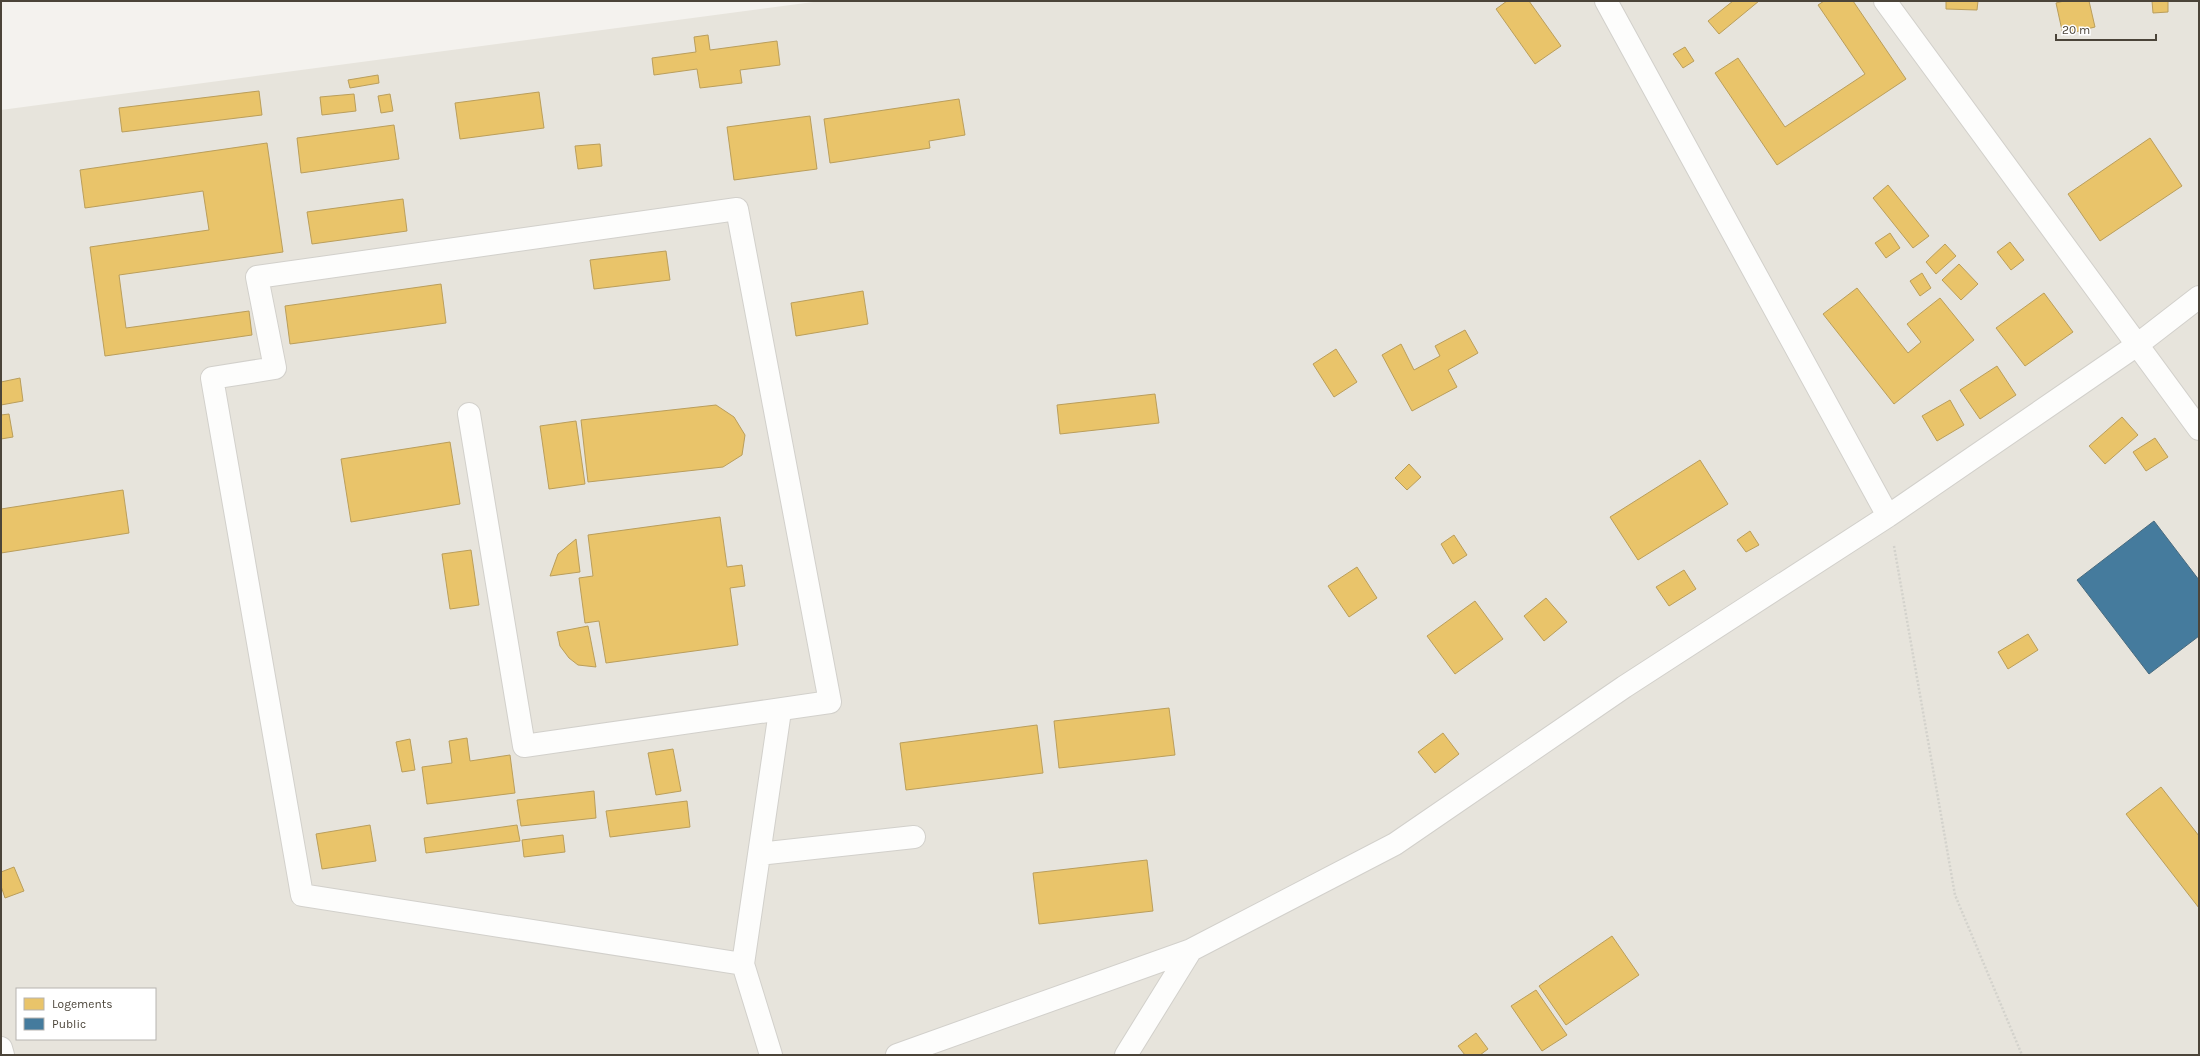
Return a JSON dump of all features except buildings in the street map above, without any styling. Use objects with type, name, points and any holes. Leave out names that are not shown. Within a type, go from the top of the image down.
[{"type":"street","points":[[1606,1],[1888,516]]},
{"type":"street","points":[[1885,1],[2199,429]]},
{"type":"street","points":[[469,414],[524,746],[780,711],[830,702],[737,209],[257,277],[275,368],[212,378],[302,895],[742,964]]},
{"type":"street","points":[[897,1055],[1191,950],[1395,844],[1624,687],[1888,516],[2137,345],[2199,297]]},
{"type":"street","points":[[771,1055],[742,964],[780,711]]},
{"type":"street","points":[[759,854],[914,837]]},
{"type":"street","points":[[1126,1055],[1191,950]]},
{"type":"street","points":[[1,1048],[3,1055]]},
{"type":"path","points":[[1888,516],[1955,895],[2022,1055]]},
{"type":"shaded area","points":[[821,1],[2199,1],[2199,1055],[1,1055],[1,110]]}]
